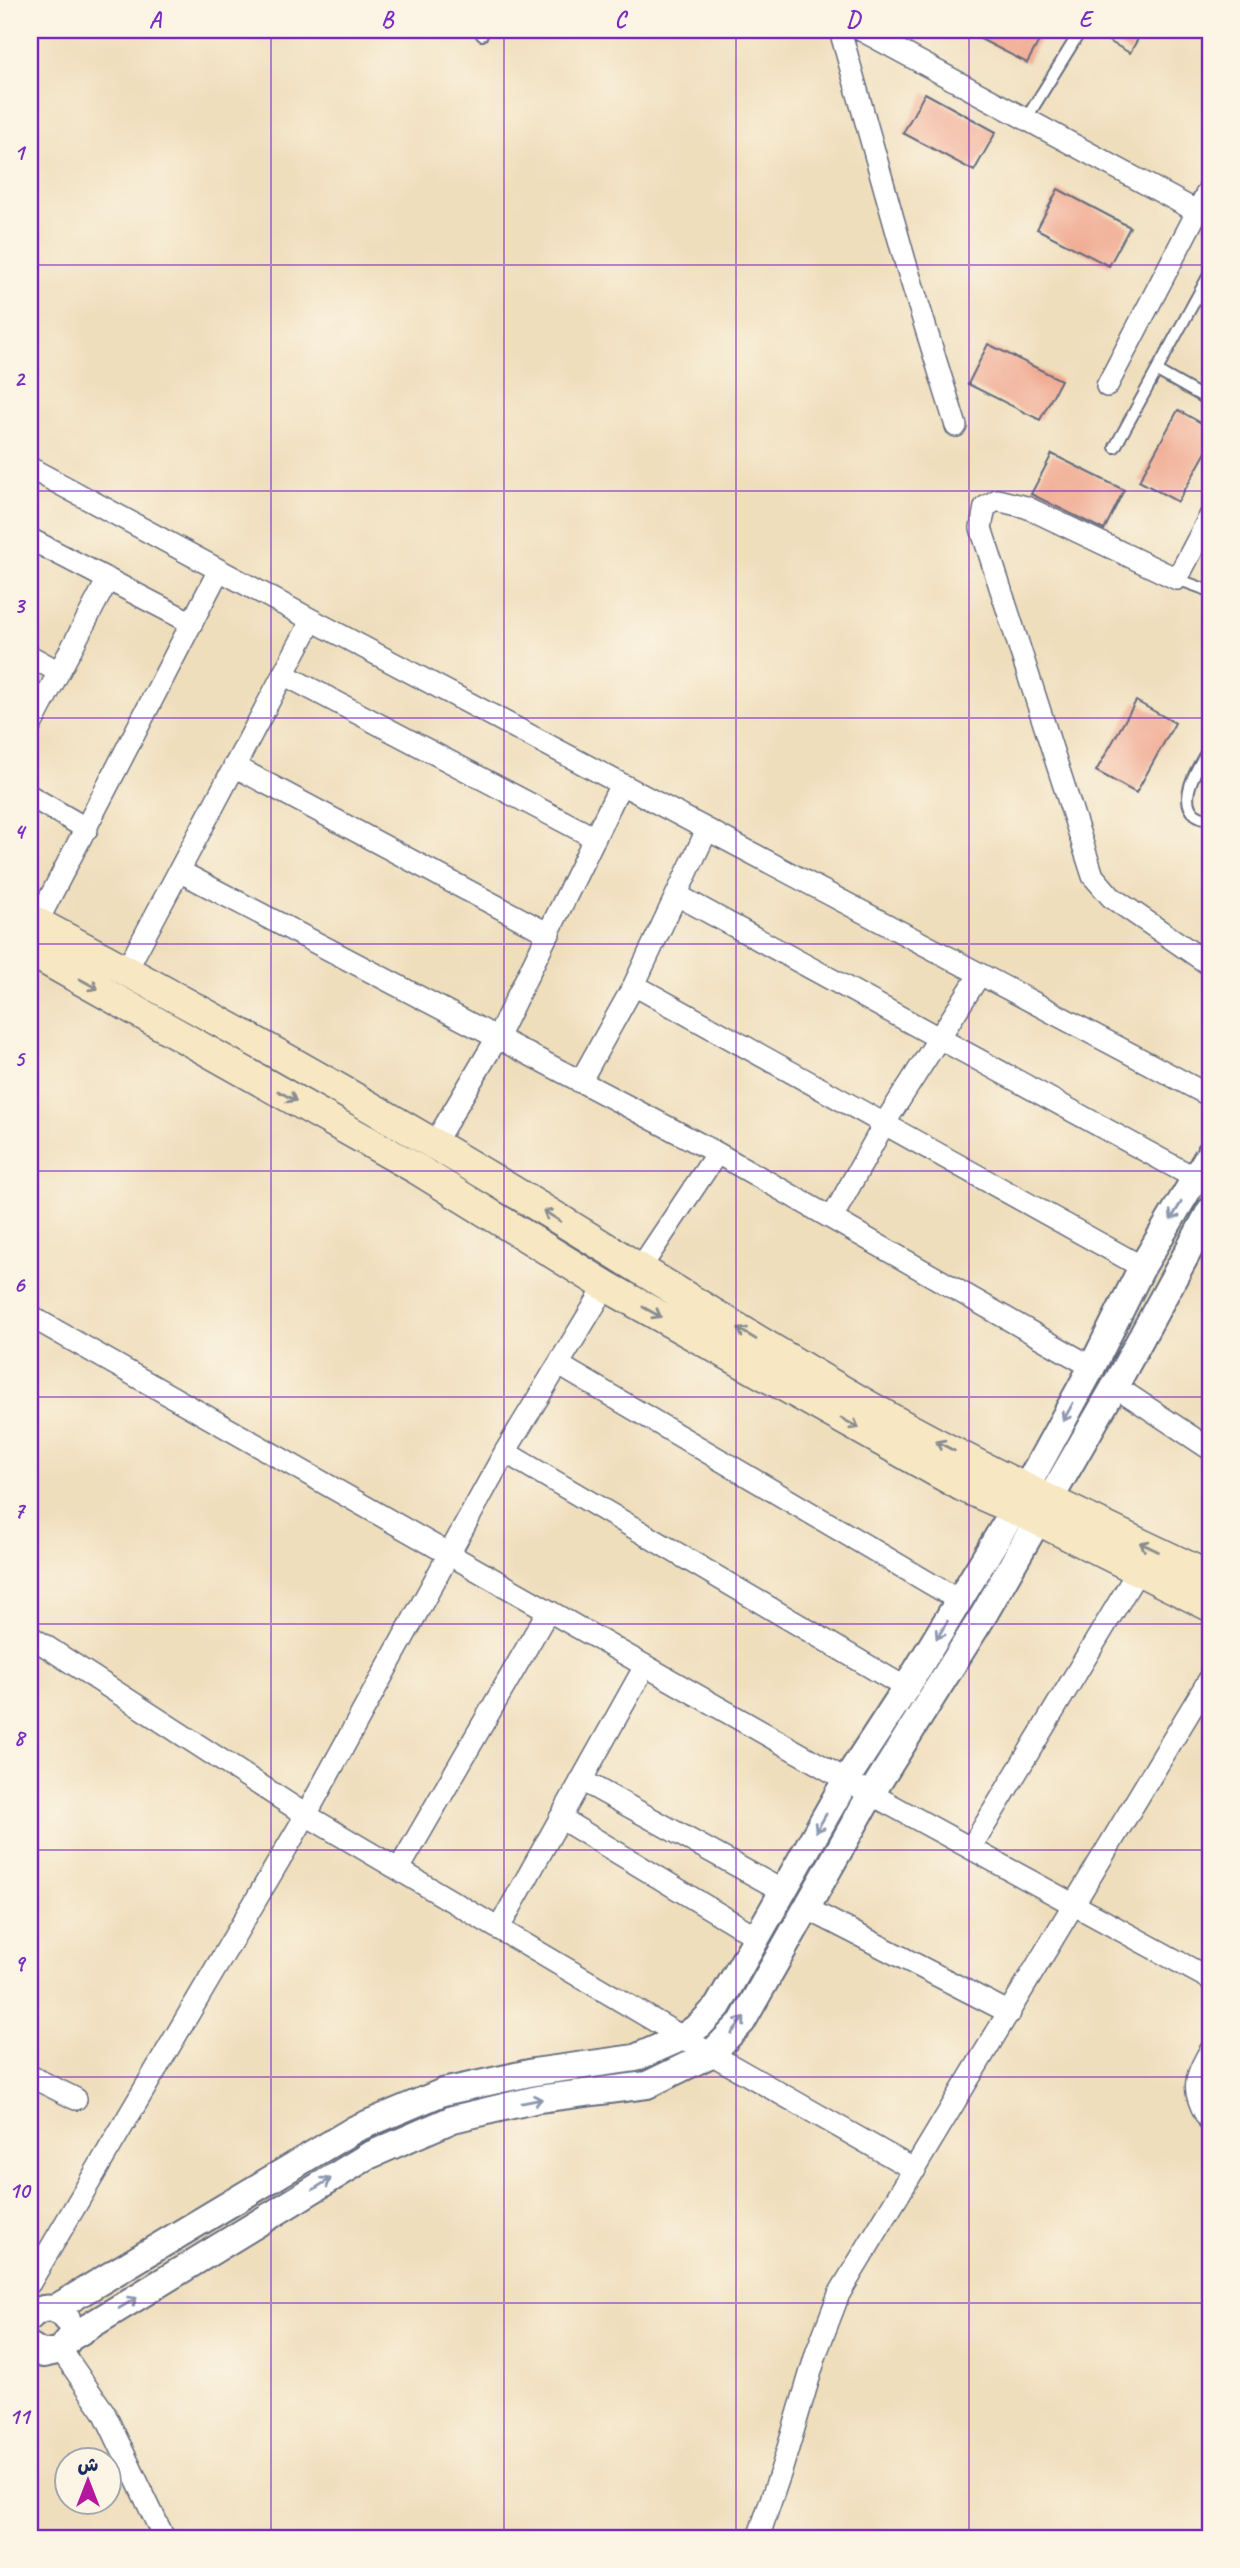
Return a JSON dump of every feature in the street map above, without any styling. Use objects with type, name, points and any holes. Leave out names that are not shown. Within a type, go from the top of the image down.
[{"type":"main road","points":[[32,932],[126,971],[434,1144],[1139,1569],[1210,1606]]},
{"type":"main road","points":[[32,932],[606,1286],[962,1486],[1032,1504],[1210,1577]]},
{"type":"street","points":[[840,30],[905,261],[956,426]]},
{"type":"street","points":[[860,30],[1198,212]]},
{"type":"street","points":[[1107,386],[1210,187]]},
{"type":"street","points":[[30,468],[1210,1096]]},
{"type":"street","points":[[1210,516],[1177,579],[1026,507],[997,500],[985,507],[981,528],[1093,876],[1111,897],[1210,965]]},
{"type":"street","points":[[30,539],[192,623]]},
{"type":"street","points":[[32,932],[219,569]]},
{"type":"street","points":[[30,727],[108,579]]},
{"type":"street","points":[[126,971],[312,620]]},
{"type":"street","points":[[30,656],[59,672]]},
{"type":"street","points":[[283,674],[595,838]]},
{"type":"street","points":[[234,766],[549,934]]},
{"type":"street","points":[[434,1144],[497,1038],[621,784]]},
{"type":"street","points":[[30,796],[86,829]]},
{"type":"street","points":[[580,1082],[634,985],[707,830]]},
{"type":"street","points":[[179,871],[717,1153],[1092,1367]]},
{"type":"street","points":[[677,895],[1195,1178]]},
{"type":"street","points":[[832,1218],[884,1124],[941,1039],[980,974]]},
{"type":"street","points":[[634,985],[1142,1267]]},
{"type":"street","points":[[639,1270],[717,1153]]},
{"type":"street","points":[[47,2350],[380,2151],[453,2119],[538,2099],[647,2085],[711,2053],[742,2022],[870,1794],[983,1616],[1092,1367],[1142,1267],[1210,1153]]},
{"type":"street","points":[[37,2312],[355,2129],[443,2092],[534,2072],[635,2058],[683,2037],[700,2025],[718,2006],[846,1780],[960,1601],[1115,1386],[1210,1211]]},
{"type":"street","points":[[30,2283],[306,1815],[505,1452],[606,1286]]},
{"type":"street","points":[[30,1316],[870,1794],[1210,1979]]},
{"type":"street","points":[[559,1365],[960,1601]]},
{"type":"street","points":[[1115,1386],[1210,1449]]},
{"type":"street","points":[[505,1452],[906,1688]]},
{"type":"street","points":[[971,1848],[1139,1569]]},
{"type":"street","points":[[398,1869],[548,1611]]},
{"type":"street","points":[[30,1636],[306,1815],[915,2170]]},
{"type":"street","points":[[499,1928],[645,1665]]},
{"type":"street","points":[[758,2538],[817,2351],[839,2294],[1210,1678]]},
{"type":"street","points":[[581,1780],[783,1891]]},
{"type":"street","points":[[560,1818],[757,1937]]},
{"type":"street","points":[[806,1908],[1010,2013]]},
{"type":"street","points":[[1210,2050],[1198,2072],[1196,2083],[1196,2095],[1210,2122]]},
{"type":"street","points":[[30,2076],[76,2099]]},
{"type":"street","points":[[37,2312],[61,2312],[69,2323],[47,2350]]},
{"type":"street","points":[[47,2350],[104,2412],[164,2538]]},
{"type":"lane","points":[[1026,119],[1079,30]]},
{"type":"lane","points":[[1115,447],[1210,273]]},
{"type":"lane","points":[[1157,371],[1210,401]]},
{"type":"lane","points":[[1177,579],[1210,591]]},
{"type":"lane","points":[[1210,746],[1191,780],[1188,802],[1193,813],[1210,822]]},
{"type":"building","points":[[963,30],[1045,30],[1027,63]]},
{"type":"building","points":[[1089,30],[1143,30],[1130,53]]},
{"type":"building","points":[[925,93],[996,132],[974,171],[903,133]]},
{"type":"building","points":[[1058,189],[1130,227],[1109,266],[1037,229]]},
{"type":"building","points":[[988,344],[1061,380],[1040,420],[968,384]]},
{"type":"building","points":[[1178,410],[1210,428],[1210,445],[1178,502],[1139,481]]},
{"type":"building","points":[[1052,454],[1124,490],[1104,530],[1031,494]]},
{"type":"building","points":[[1136,701],[1175,723],[1136,793],[1096,771]]}]
